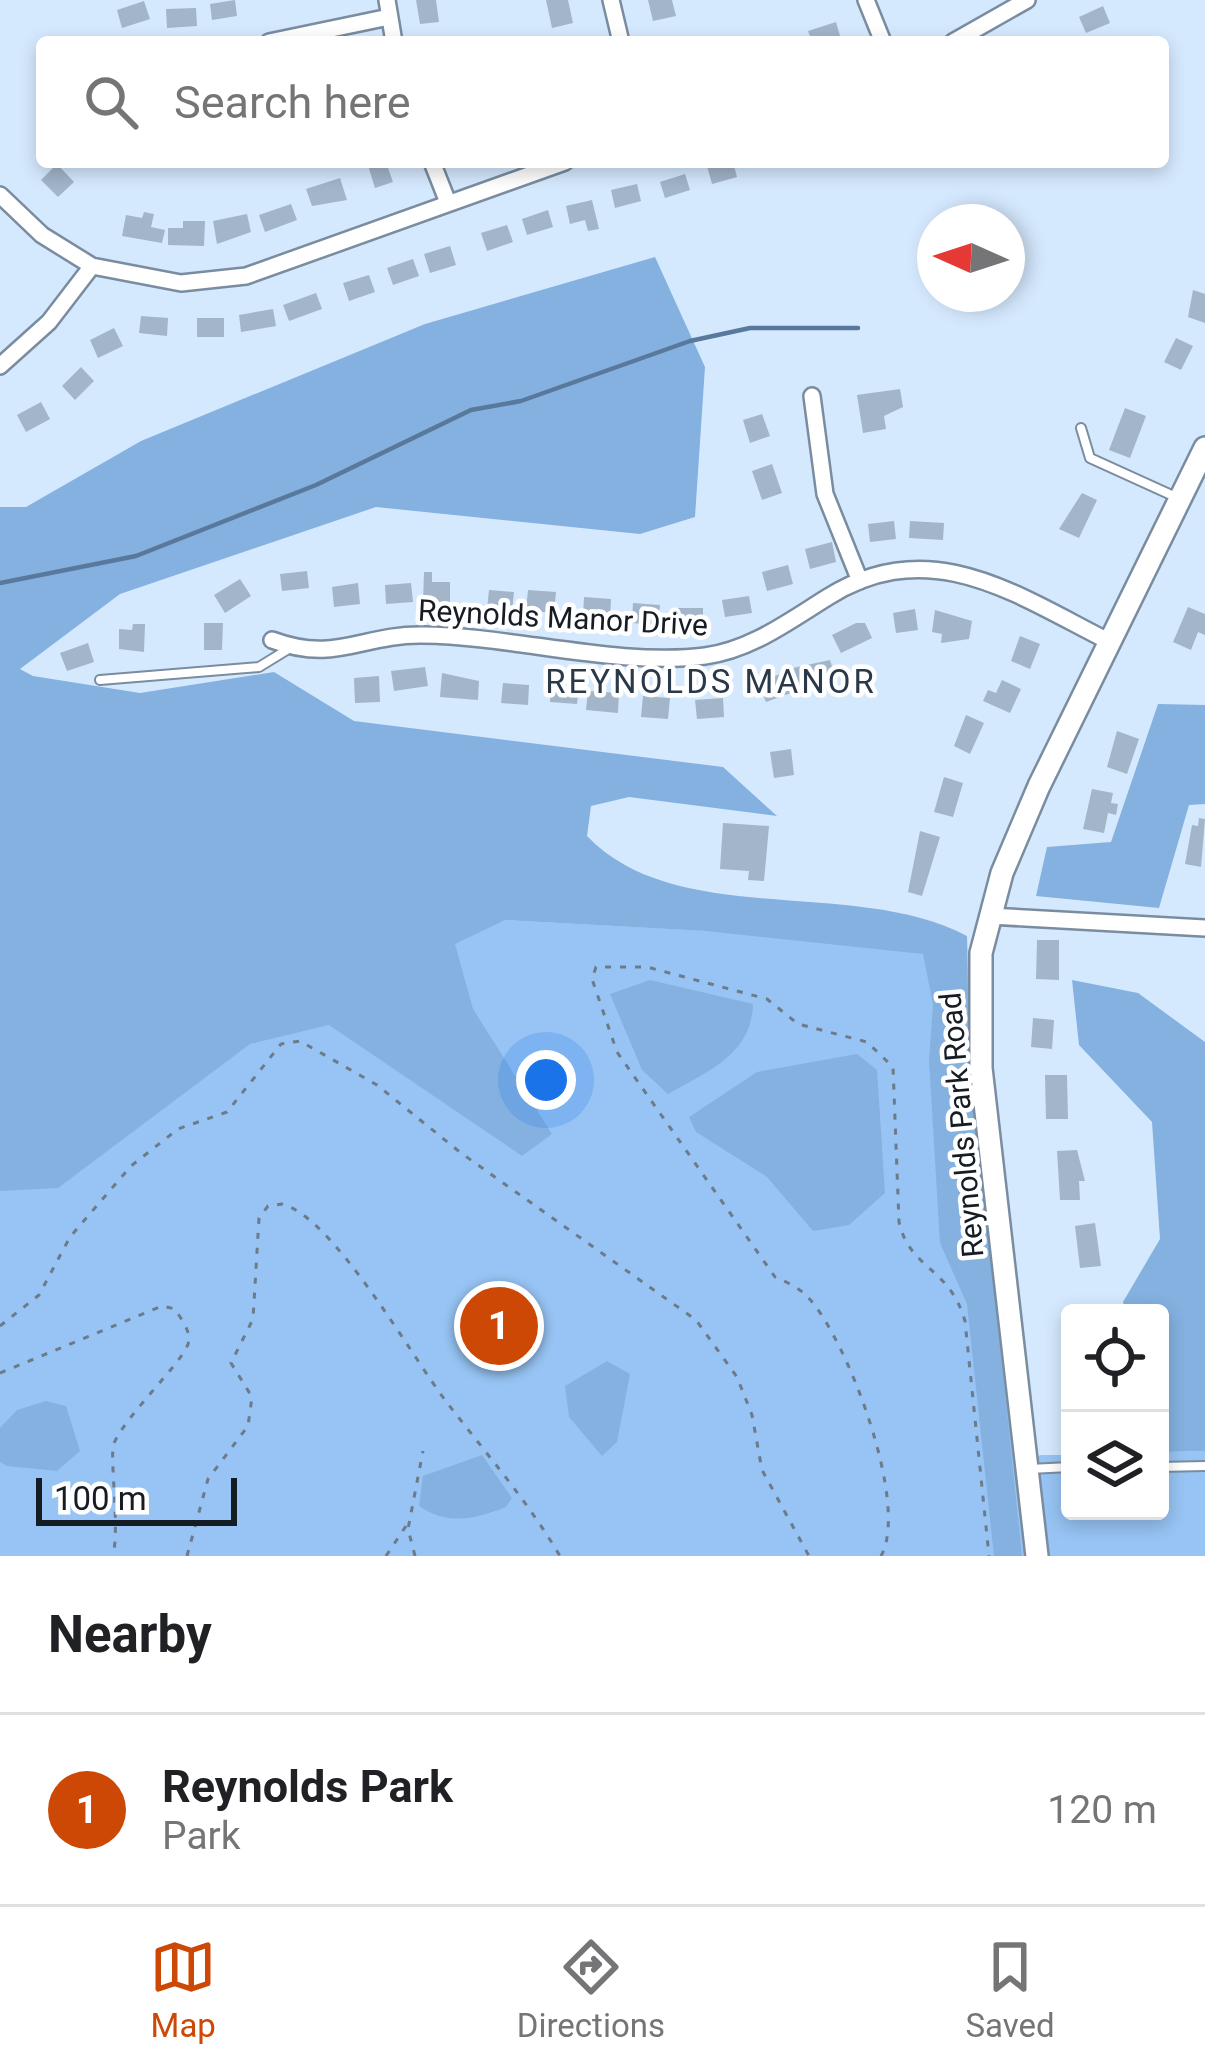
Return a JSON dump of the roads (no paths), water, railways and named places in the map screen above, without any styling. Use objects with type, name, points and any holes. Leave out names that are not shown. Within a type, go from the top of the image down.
[{"type":"main road","name":"Reynolds Park Road","points":[[1037,1556],[982,1068],[980,975],[989,916],[1039,785],[1205,448]]},
{"type":"street","points":[[611,0],[620,36]]},
{"type":"street","points":[[866,0],[881,36]]},
{"type":"street","points":[[964,36],[1027,0]]},
{"type":"street","points":[[290,36],[388,9]]},
{"type":"street","points":[[434,168],[447,200]]},
{"type":"street","points":[[0,195],[41,236],[92,266],[181,283],[246,276],[546,168]]},
{"type":"street","points":[[0,366],[49,322],[92,266]]},
{"type":"street","points":[[812,396],[825,494],[860,581]]},
{"type":"street","name":"Reynolds Manor Drive","points":[[272,640],[309,653],[416,635],[446,635],[702,657],[766,636],[860,581],[915,570],[958,571],[1108,641]]},
{"type":"street","points":[[989,916],[1205,928]]},
{"type":"lane","points":[[1081,428],[1083,448],[1090,458],[1179,499]]},
{"type":"lane","points":[[100,680],[259,667],[292,647]]},
{"type":"lane","points":[[1169,1467],[1205,1466]]},
{"type":"lane","points":[[1028,1469],[1061,1467]]},
{"type":"waterway","points":[[0,583],[136,556],[316,485],[471,410],[521,401],[690,341],[750,328],[858,328]]},
{"type":"place","name":"Reynolds Park","points":[[499,1326]]},
{"type":"district","name":"REYNOLDS MANOR","points":[[711,681]]}]
